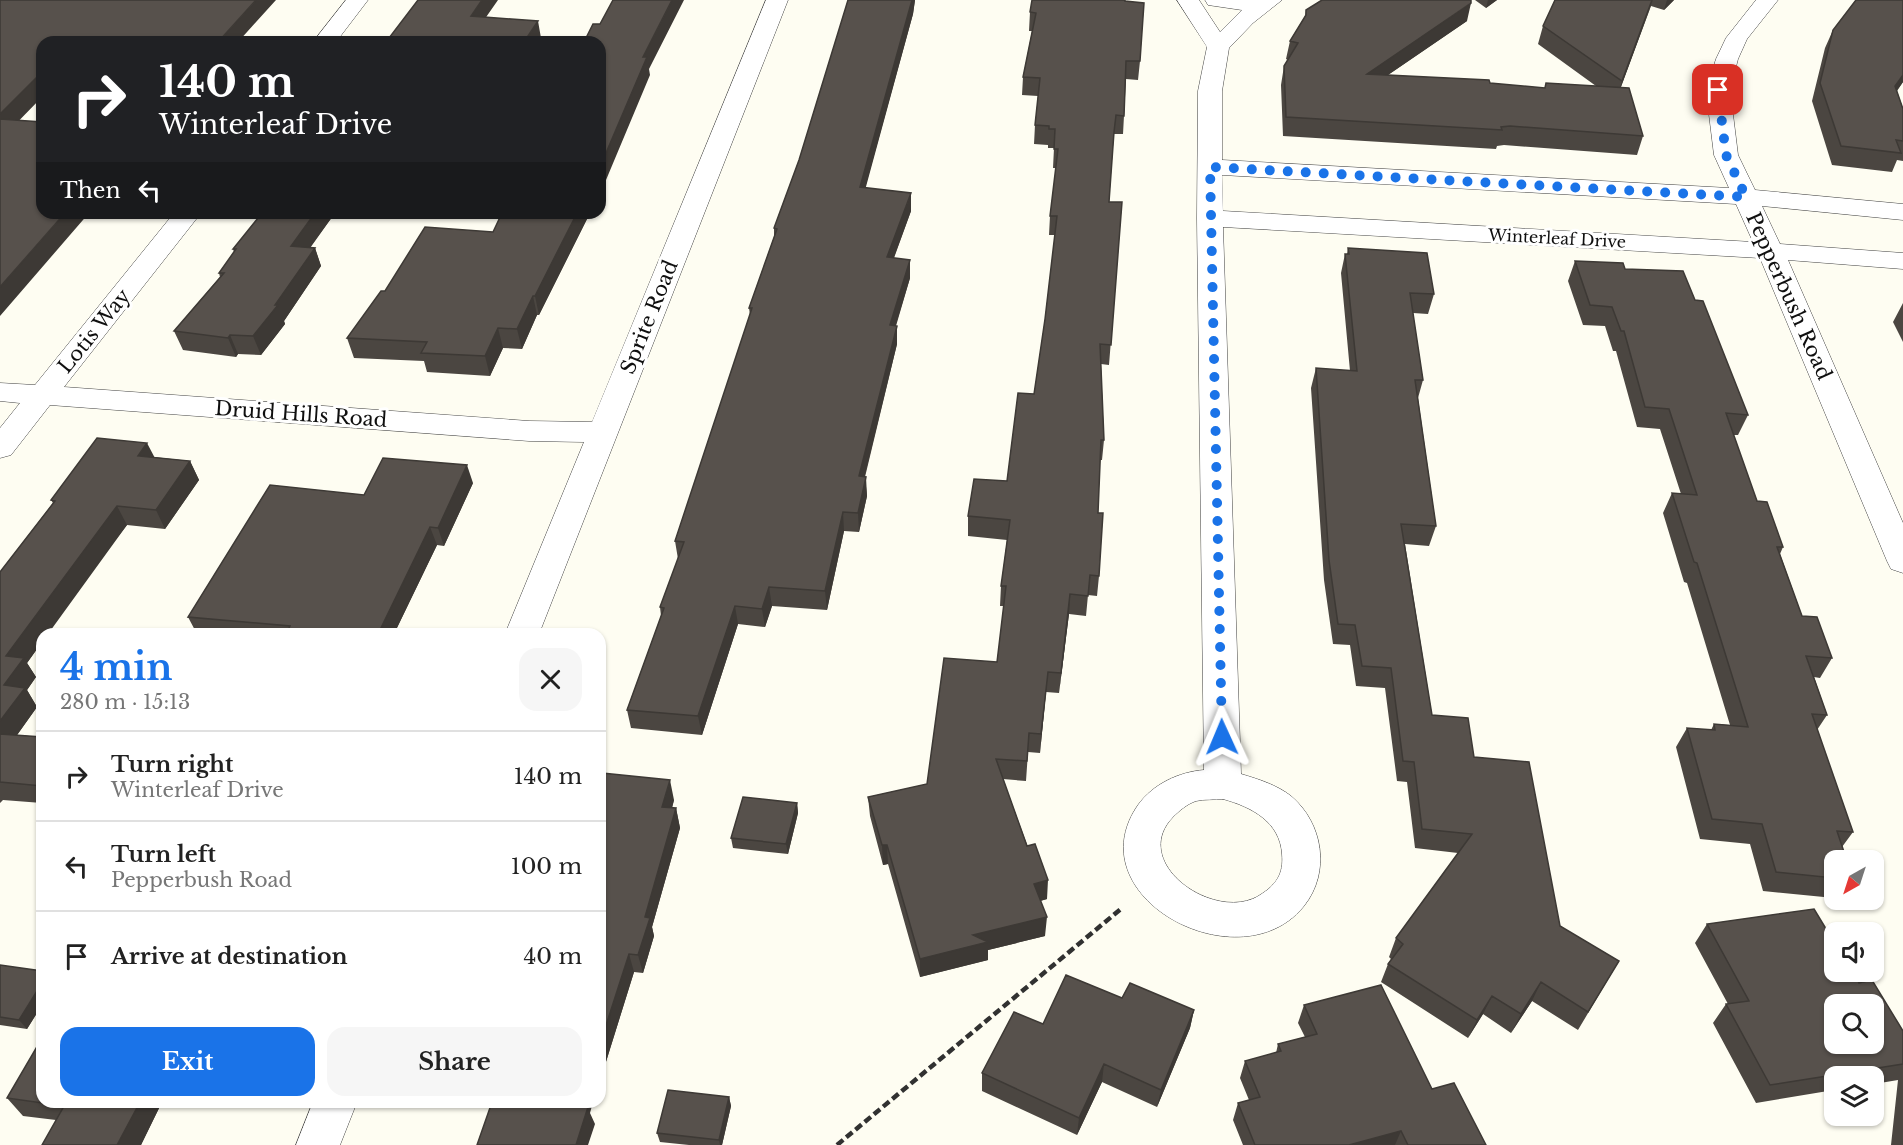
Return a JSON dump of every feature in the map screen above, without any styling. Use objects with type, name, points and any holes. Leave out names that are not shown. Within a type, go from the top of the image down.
[{"type":"street","points":[[329,36],[357,0]]},
{"type":"street","name":"Sprite Road","points":[[524,628],[777,0]]},
{"type":"street","points":[[1188,0],[1218,47]]},
{"type":"street","points":[[1216,0],[1240,4],[1269,1]]},
{"type":"street","name":"Pepperbush Road","points":[[1767,0],[1737,38],[1718,90],[1726,155],[1771,251],[1903,561]]},
{"type":"street","points":[[1223,784],[1210,218],[1210,91],[1218,47],[1245,18],[1269,1]]},
{"type":"street","points":[[1210,167],[1746,197],[1903,212]]},
{"type":"street","name":"Winterleaf Drive","points":[[1210,218],[1771,251],[1903,261]]},
{"type":"street","name":"Lotis Way","points":[[0,448],[183,219]]},
{"type":"street","name":"Druid Hills Road","points":[[0,392],[517,430],[603,432]]},
{"type":"street","points":[[1223,784],[1253,792],[1279,808],[1296,831],[1304,858],[1299,884],[1282,904],[1255,918],[1223,920],[1191,911],[1164,892],[1147,868],[1142,842],[1149,817],[1167,798],[1192,787],[1223,784]]},
{"type":"street","points":[[318,1145],[333,1108]]},
{"type":"path","points":[[837,1145],[1155,880]]},
{"type":"building","points":[[0,0],[256,0],[223,36],[36,36],[36,78],[0,114]]},
{"type":"building","points":[[418,0],[482,0],[471,16],[538,21],[528,36],[391,36]]},
{"type":"building","points":[[613,0],[672,0],[643,57],[647,57],[606,153],[606,36],[587,36],[593,24],[600,24]]},
{"type":"building","points":[[848,0],[912,0],[860,187],[911,193],[887,257],[910,260],[890,325],[897,326],[859,476],[866,477],[858,513],[843,512],[825,591],[769,587],[762,609],[735,606],[698,716],[627,710],[664,608],[660,607],[684,542],[675,541],[752,308],[749,308],[777,229],[774,228],[799,160]]},
{"type":"building","points":[[1032,0],[1125,0],[1144,3],[1140,61],[1126,61],[1124,116],[1116,115],[1114,132],[1109,202],[1122,202],[1111,345],[1100,344],[1104,440],[1101,440],[1098,513],[1103,513],[1099,576],[1090,575],[1088,596],[1070,594],[1061,673],[1048,672],[1041,734],[1029,733],[1027,761],[996,759],[1027,846],[1035,844],[1048,880],[1034,884],[1047,917],[973,935],[988,942],[920,959],[887,845],[882,845],[868,797],[927,784],[944,658],[997,662],[1006,586],[1001,586],[1010,520],[968,516],[974,479],[1007,481],[1018,393],[1034,394],[1045,319],[1057,216],[1050,216],[1058,149],[1054,149],[1055,129],[1035,125],[1040,78],[1023,77],[1036,13],[1030,12]]},
{"type":"building","points":[[1322,0],[1471,0],[1471,3],[1367,74],[1489,80],[1490,83],[1545,88],[1546,83],[1629,88],[1643,136],[1510,126],[1501,127],[1502,130],[1286,117],[1284,66],[1298,43],[1290,41],[1306,15],[1306,10]]},
{"type":"building","points":[[1555,0],[1652,0],[1622,81],[1543,26]]},
{"type":"building","points":[[1856,0],[1903,0],[1903,75],[1895,86],[1903,109],[1903,141],[1896,140],[1901,153],[1841,146],[1820,83],[1833,30]]},
{"type":"building","points":[[0,119],[36,122],[36,219],[60,219],[0,287]]},
{"type":"building","points":[[257,219],[311,219],[291,246],[315,248],[275,305],[278,305],[253,336],[230,335],[228,338],[174,331],[224,273],[219,273],[236,249],[233,249]]},
{"type":"building","points":[[499,219],[574,219],[517,329],[498,328],[485,356],[421,353],[427,342],[347,338],[381,291],[385,291],[425,227],[493,232]]},
{"type":"building","points":[[1348,248],[1427,253],[1434,294],[1410,293],[1423,380],[1415,380],[1436,526],[1401,524],[1432,715],[1468,718],[1474,757],[1529,762],[1560,926],[1619,961],[1588,1012],[1541,982],[1521,1014],[1492,996],[1477,1020],[1388,964],[1403,944],[1396,938],[1472,834],[1422,829],[1414,762],[1403,761],[1391,668],[1362,666],[1355,625],[1338,624],[1329,560],[1316,368],[1357,371],[1345,254],[1349,254]]},
{"type":"building","points":[[1575,261],[1623,263],[1625,269],[1683,271],[1695,300],[1703,301],[1748,415],[1726,413],[1757,501],[1767,502],[1783,547],[1777,547],[1802,616],[1817,617],[1832,658],[1806,656],[1827,715],[1812,714],[1853,832],[1837,831],[1843,850],[1824,850],[1824,877],[1776,872],[1762,824],[1712,819],[1687,728],[1715,730],[1714,724],[1748,727],[1697,563],[1694,562],[1672,493],[1697,495],[1669,409],[1645,407],[1624,331],[1621,331],[1612,307],[1590,305]]},
{"type":"building","points":[[97,438],[147,443],[138,456],[190,461],[156,510],[117,506],[6,656],[24,658],[4,685],[25,688],[0,721],[0,572],[55,501],[51,500]]},
{"type":"building","points":[[383,458],[467,465],[438,528],[430,527],[381,628],[289,628],[290,626],[188,617],[270,485],[364,495]]},
{"type":"building","points":[[0,734],[36,737],[36,785],[0,782]]},
{"type":"building","points":[[606,773],[670,780],[662,807],[676,808],[645,917],[650,918],[638,955],[629,954],[606,1025]]},
{"type":"building","points":[[743,797],[797,803],[786,844],[731,838]]},
{"type":"building","points":[[1814,909],[1824,926],[1824,982],[1873,982],[1881,994],[1824,994],[1824,1054],[1884,1054],[1884,1000],[1903,1031],[1903,1064],[1884,1067],[1824,1066],[1824,1076],[1770,1085],[1726,1004],[1749,1001],[1707,924]]},
{"type":"building","points":[[0,965],[36,970],[36,993],[19,1020],[0,1017]]},
{"type":"building","points":[[1066,975],[1122,998],[1130,983],[1194,1010],[1161,1090],[1104,1064],[1079,1118],[982,1073],[1014,1012],[1043,1024]]},
{"type":"building","points":[[1381,985],[1432,1089],[1454,1083],[1486,1145],[1408,1145],[1401,1131],[1349,1145],[1255,1145],[1238,1103],[1260,1097],[1245,1061],[1281,1051],[1278,1044],[1317,1034],[1304,1005]]},
{"type":"building","points":[[36,1048],[36,1102],[7,1098]]},
{"type":"building","points":[[668,1090],[729,1097],[719,1140],[657,1133]]},
{"type":"building","points":[[63,1108],[137,1108],[117,1145],[42,1145]]},
{"type":"building","points":[[490,1108],[588,1108],[576,1145],[477,1145]]},
{"type":"route","points":[[1222,737],[1210,167],[1746,197],[1726,155],[1718,90]]}]
